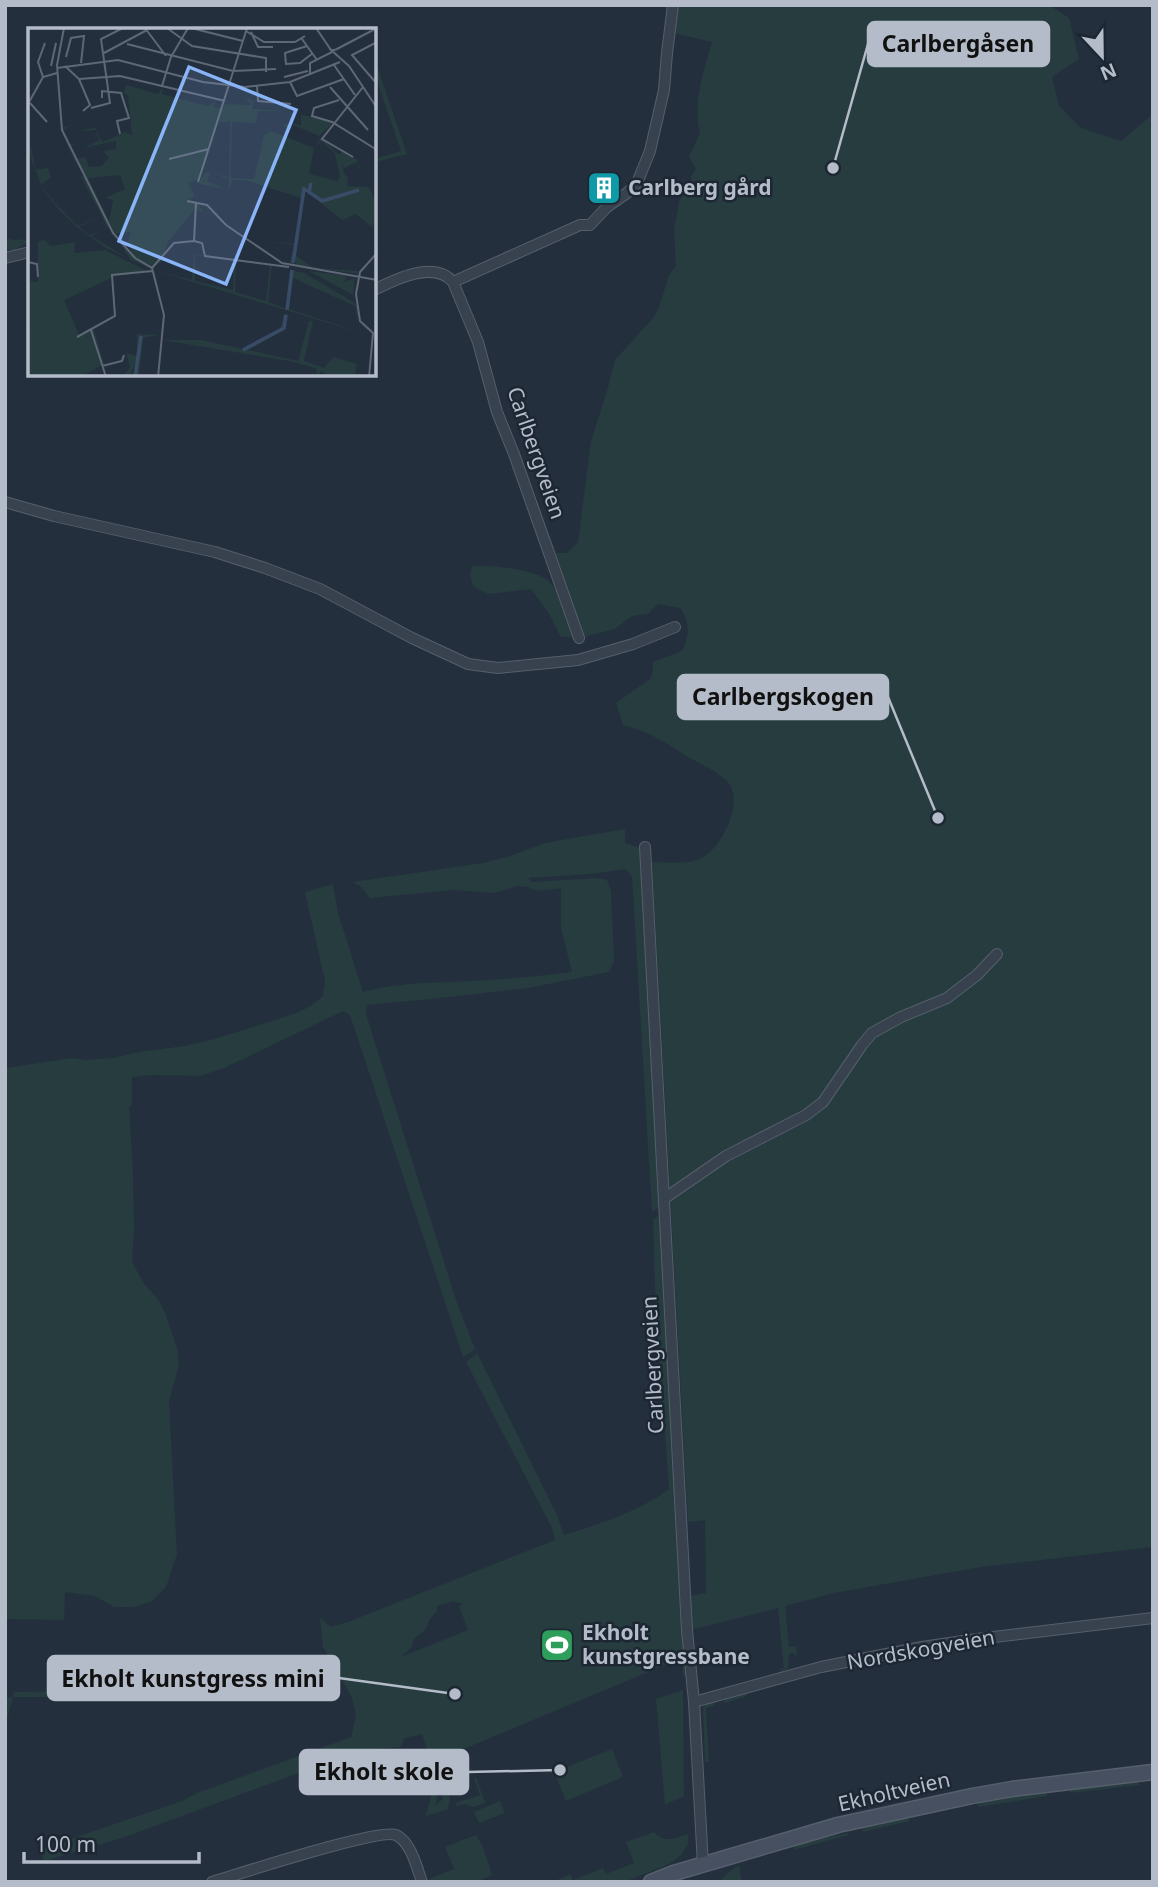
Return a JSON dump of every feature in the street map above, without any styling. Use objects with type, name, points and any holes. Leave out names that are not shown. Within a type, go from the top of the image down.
[{"type":"street","points":[[376,289],[421,272],[447,275],[453,282],[580,225],[590,225],[607,207],[627,193],[637,183],[650,151],[664,90],[673,5]]},
{"type":"street","points":[[5,258],[28,252]]},
{"type":"street","name":"Carlbergveien","points":[[453,282],[478,342],[497,412],[579,638]]},
{"type":"street","points":[[5,502],[54,516],[215,552],[265,568],[320,589],[412,638],[468,664],[498,668],[578,660],[634,644],[675,627]]},
{"type":"street","name":"Carlbergveien","points":[[645,847],[687,1630],[694,1702],[704,1882]]},
{"type":"street","points":[[665,1198],[726,1156],[806,1115],[823,1102],[872,1033],[961,990],[997,954]]},
{"type":"street","name":"Nordskogveien","points":[[694,1702],[821,1667],[922,1647],[1153,1618]]},
{"type":"street","name":"Ekholtveien","points":[[651,1882],[674,1872],[838,1825],[1024,1787],[1153,1772]]},
{"type":"street","points":[[212,1882],[367,1837],[387,1834],[396,1835],[407,1846],[422,1882]]},
{"type":"green space","points":[[676,5],[1049,5],[1069,18],[1079,59],[1052,77],[1059,106],[1081,128],[1121,141],[1153,114],[1153,1547],[981,1567],[834,1593],[785,1606],[789,1647],[796,1646],[797,1656],[789,1654],[788,1669],[781,1672],[780,1669],[784,1668],[778,1608],[690,1630],[690,1596],[706,1593],[705,1520],[688,1522],[652,862],[689,862],[708,854],[729,824],[734,800],[727,781],[719,774],[658,738],[623,725],[616,703],[650,679],[653,662],[682,651],[688,634],[687,624],[680,608],[658,604],[648,614],[632,616],[615,629],[584,637],[561,637],[548,612],[531,589],[488,594],[473,586],[470,575],[472,566],[510,568],[548,580],[558,592],[567,589],[557,564],[556,553],[567,553],[578,542],[591,441],[615,360],[654,317],[660,304],[669,275],[676,266],[674,229],[679,201],[690,185],[696,169],[689,157],[700,133],[698,99],[712,42],[673,33]]},
{"type":"green space","points":[[376,63],[407,154],[376,162],[376,159],[401,151],[376,78]]},
{"type":"green space","points":[[5,238],[28,239],[28,243],[14,250],[5,249]]},
{"type":"green space","points":[[625,829],[625,843],[640,848],[659,1207],[652,1212],[632,877],[626,869],[528,878],[532,882],[596,878],[607,880],[611,891],[614,961],[609,972],[528,988],[367,1005],[366,1014],[456,1300],[475,1349],[463,1357],[350,1015],[343,1011],[224,1068],[200,1076],[132,1077],[132,1105],[129,1107],[133,1172],[132,1262],[165,1313],[177,1348],[179,1365],[169,1401],[177,1554],[166,1587],[152,1601],[134,1607],[114,1607],[95,1596],[65,1592],[64,1620],[5,1619],[5,1068],[73,1058],[113,1058],[185,1046],[294,1014],[311,1006],[323,996],[325,981],[305,892],[333,884],[338,913],[363,992],[403,985],[572,972],[561,928],[561,888],[537,891],[517,886],[494,893],[453,890],[370,898],[353,882],[483,863],[545,843]]},
{"type":"green space","points":[[661,1215],[672,1467],[680,1531],[675,1532],[676,1535],[680,1534],[687,1675],[683,1677],[682,1658],[442,1758],[437,1762],[436,1805],[443,1799],[439,1782],[445,1779],[450,1798],[447,1810],[425,1816],[432,1785],[422,1734],[405,1738],[400,1747],[361,1750],[125,1837],[44,1861],[41,1849],[182,1801],[197,1793],[351,1737],[356,1716],[352,1698],[323,1647],[320,1617],[331,1627],[348,1622],[555,1540],[552,1528],[466,1362],[477,1353],[557,1515],[564,1535],[633,1510],[669,1489],[653,1219]],"holes":[[[453,1601],[463,1604],[459,1606],[468,1630],[401,1657],[412,1647],[414,1639],[425,1630],[437,1611],[437,1606]]]},
{"type":"green space","points":[[683,1690],[684,1796],[665,1805],[656,1699]]},
{"type":"green space","points":[[73,1691],[73,1697],[13,1697],[14,1692]]},
{"type":"green space","points":[[745,1693],[747,1696],[725,1703],[724,1700],[715,1701]]},
{"type":"green space","points":[[13,1697],[5,1727],[5,1698]]},
{"type":"green space","points":[[714,1701],[714,1706],[706,1708],[709,1762],[705,1762],[703,1708]]},
{"type":"green space","points":[[612,1749],[623,1777],[566,1801],[554,1772]]},
{"type":"green space","points":[[476,1777],[485,1803],[474,1807],[465,1804],[457,1806],[455,1803],[480,1795],[474,1778]]},
{"type":"green space","points":[[1135,1780],[1140,1785],[1070,1793],[1072,1787]]},
{"type":"green space","points":[[1045,1792],[1048,1796],[978,1807],[978,1803],[982,1801]]},
{"type":"green space","points":[[500,1801],[505,1813],[479,1823],[474,1812]]},
{"type":"green space","points":[[906,1817],[910,1821],[863,1832],[862,1828]]},
{"type":"green space","points":[[654,1832],[666,1839],[688,1834],[688,1844],[674,1861],[624,1882],[553,1882],[570,1874],[573,1880],[603,1868],[606,1874],[634,1863],[626,1842]]},
{"type":"green space","points":[[848,1833],[849,1835],[794,1850],[796,1844]]},
{"type":"green space","points":[[476,1835],[492,1875],[476,1882],[431,1882],[429,1879],[454,1869],[445,1847]]},
{"type":"green space","points":[[739,1865],[742,1882],[720,1882],[724,1876]]},
{"type":"place","name":"Carlbergåsen","points":[[833,168]]},
{"type":"place","name":"Carlberg gård","points":[[604,188]]},
{"type":"place","name":"Carlbergskogen","points":[[938,818]]},
{"type":"place","name":"Ekholt kunstgressbane","points":[[557,1645]]},
{"type":"place","name":"Ekholt kunstgress mini","points":[[455,1694]]},
{"type":"place","name":"Ekholt skole","points":[[560,1770]]}]
